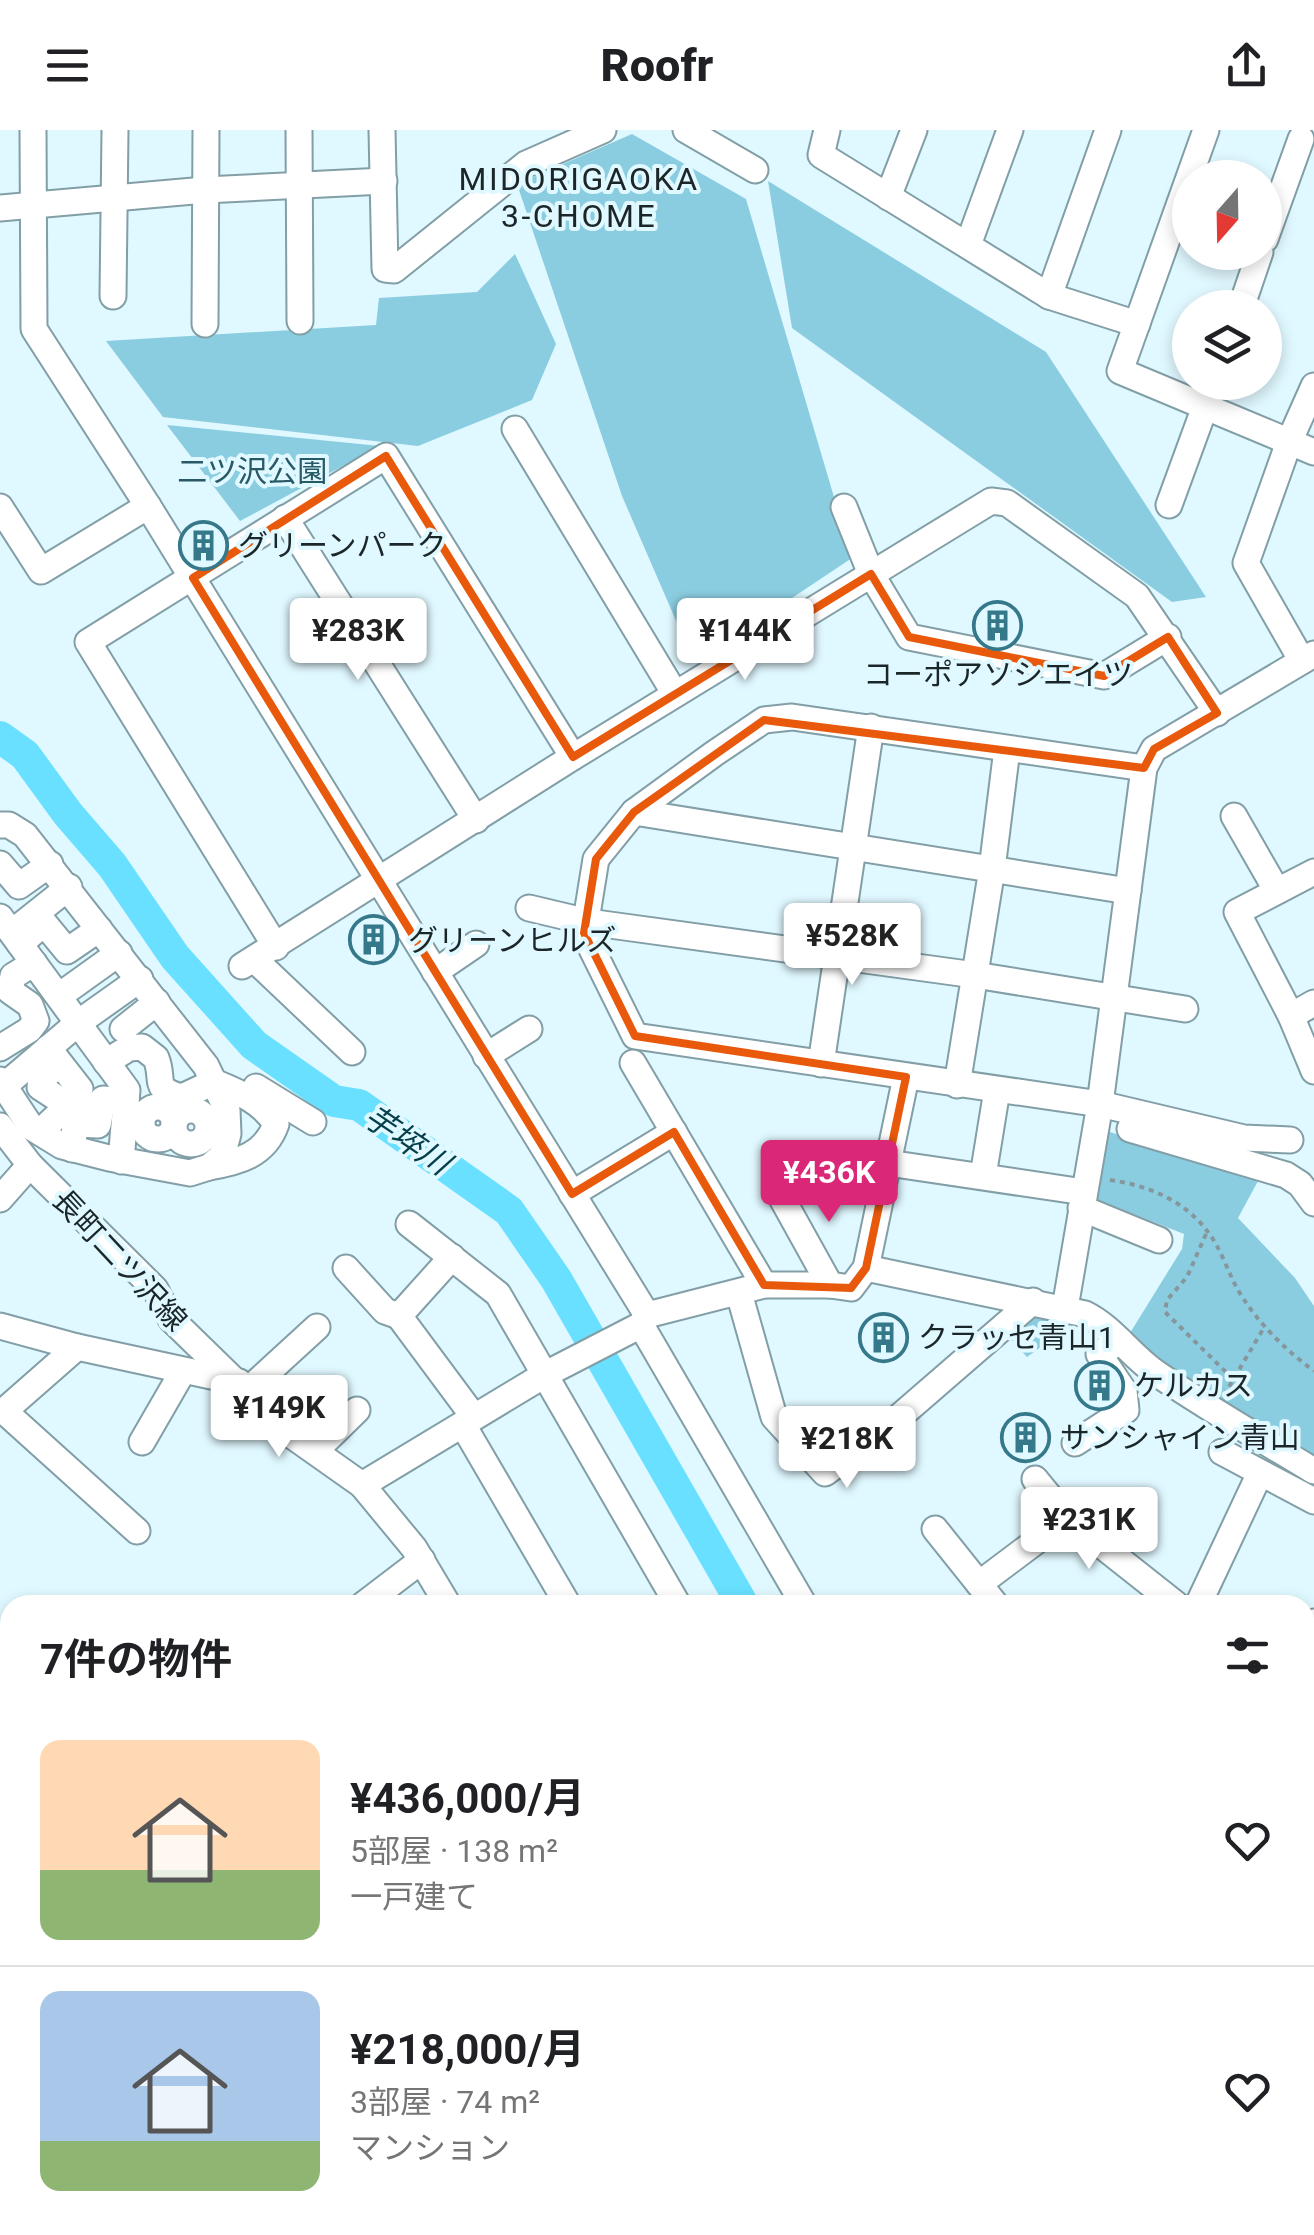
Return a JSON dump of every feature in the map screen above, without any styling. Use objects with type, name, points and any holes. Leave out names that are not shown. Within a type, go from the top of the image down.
[{"type":"street","points":[[32,130],[34,329],[193,578],[572,1194],[798,1595]]},
{"type":"street","points":[[113,296],[116,130]]},
{"type":"street","points":[[204,324],[206,130]]},
{"type":"street","points":[[300,130],[300,321]]},
{"type":"street","points":[[382,130],[385,269],[394,270],[526,164],[603,130]]},
{"type":"street","points":[[686,130],[755,170]]},
{"type":"street","points":[[826,130],[821,155],[888,197],[1049,296],[1138,324]]},
{"type":"street","points":[[888,197],[914,130]]},
{"type":"street","points":[[968,245],[1010,130]]},
{"type":"street","points":[[1049,296],[1108,130]]},
{"type":"street","points":[[1172,385],[1120,371],[1206,130]]},
{"type":"street","points":[[1282,194],[1302,140]]},
{"type":"street","points":[[0,208],[205,190],[384,181]]},
{"type":"street","points":[[1065,1308],[1098,1112],[1144,768],[1154,750],[1308,658],[1246,562],[1289,442],[1314,386]]},
{"type":"street","points":[[1169,506],[1208,400]]},
{"type":"street","points":[[1218,400],[1289,442],[1314,452]]},
{"type":"street","points":[[515,429],[674,694]]},
{"type":"street","points":[[352,1052],[258,958],[88,642],[386,456],[573,757]]},
{"type":"street","points":[[258,958],[674,694],[991,501],[1007,503],[1137,596],[1168,636],[1217,713]]},
{"type":"street","points":[[0,507],[41,571],[148,506]]},
{"type":"street","points":[[844,508],[871,574],[909,637],[1104,676],[1168,636]]},
{"type":"street","points":[[285,518],[476,820]]},
{"type":"street","points":[[1144,768],[792,718],[764,720],[634,812],[596,859],[584,933],[636,1036],[997,1090],[1244,1138],[1290,1140]]},
{"type":"street","points":[[821,1064],[871,728]]},
{"type":"street","points":[[957,1086],[992,868],[1006,749]]},
{"type":"street","points":[[634,812],[1128,891]]},
{"type":"street","points":[[1234,816],[1277,892]]},
{"type":"street","points":[[0,825],[25,835],[50,864],[210,1074],[255,1102],[276,1124]]},
{"type":"street","points":[[0,864],[20,886],[50,864]]},
{"type":"street","points":[[1314,872],[1237,912],[1303,1010],[1314,1070]]},
{"type":"street","points":[[0,966],[32,909],[69,887]]},
{"type":"street","points":[[530,908],[588,922],[975,975],[1185,1009]]},
{"type":"street","points":[[15,941],[44,923],[68,950],[99,928]]},
{"type":"street","points":[[15,941],[127,1090],[131,1114],[122,1161]]},
{"type":"street","points":[[0,1048],[29,1030],[36,1020],[30,1004],[10,990],[15,941]]},
{"type":"street","points":[[435,972],[476,944]]},
{"type":"street","points":[[58,996],[78,973],[119,952]]},
{"type":"street","points":[[40,1132],[61,1112],[63,1102],[40,1087],[54,1056],[78,1023],[140,979]]},
{"type":"street","points":[[124,1029],[157,1002]]},
{"type":"street","points":[[0,1005],[7,1009],[10,1018],[0,1033]]},
{"type":"street","points":[[486,1056],[528,1029]]},
{"type":"street","points":[[106,1062],[129,1048],[142,1047],[156,1058],[158,1083],[164,1090],[182,1096],[210,1074],[229,1070],[313,1122]]},
{"type":"street","points":[[54,1056],[2,1083],[31,1127],[40,1132],[74,1136],[122,1161],[190,1172],[219,1137],[276,1124]]},
{"type":"street","points":[[54,1056],[80,1089],[74,1136]]},
{"type":"street","points":[[633,1063],[764,1285]]},
{"type":"street","points":[[210,1074],[219,1137]]},
{"type":"street","points":[[362,1484],[644,1320],[764,1285],[850,1288],[866,1268],[906,1077]]},
{"type":"street","points":[[983,1176],[997,1090]]},
{"type":"street","points":[[74,1136],[98,1124],[104,1099],[131,1114],[163,1107],[172,1114],[175,1125],[185,1112],[196,1111],[219,1137],[247,1158],[268,1141],[276,1124]]},
{"type":"street","points":[[1098,1112],[1286,1175],[1300,1184],[1314,1202]]},
{"type":"street","name":"長町二ツ沢線","points":[[0,1126],[11,1177],[155,1289],[171,1318],[287,1432],[362,1484],[422,1560],[442,1595]]},
{"type":"street","points":[[572,1194],[674,1132]]},
{"type":"street","points":[[888,1163],[1083,1193],[1159,1240]]},
{"type":"street","points":[[779,1193],[830,1285]]},
{"type":"street","points":[[409,1224],[498,1294],[672,1595]]},
{"type":"street","points":[[398,1316],[452,1257]]},
{"type":"street","points":[[346,1268],[386,1311],[398,1316],[469,1421],[563,1595]]},
{"type":"street","points":[[866,1268],[1065,1308],[1104,1324],[1130,1355],[1314,1471]]},
{"type":"street","points":[[738,1293],[774,1417],[825,1473],[891,1424],[1033,1301]]},
{"type":"street","points":[[0,1326],[242,1388],[317,1327]]},
{"type":"street","points":[[1075,1443],[1126,1410],[1124,1390],[1100,1354],[1120,1341]]},
{"type":"street","points":[[78,1347],[4,1411],[136,1531]]},
{"type":"street","points":[[142,1442],[183,1371]]},
{"type":"street","points":[[316,1452],[357,1410]]},
{"type":"street","points":[[1222,1452],[1314,1501]]},
{"type":"street","points":[[1203,1595],[1260,1472]]},
{"type":"street","points":[[1035,1479],[1066,1518],[1164,1595]]},
{"type":"street","points":[[979,1584],[1066,1518]]},
{"type":"street","points":[[935,1528],[988,1595]]},
{"type":"street","points":[[377,1595],[422,1560]]},
{"type":"path","points":[[1083,1193],[1125,1182],[1180,1202],[1221,1252],[1244,1300],[1265,1326],[1314,1371]]},
{"type":"path","points":[[1206,1233],[1187,1277],[1167,1300],[1165,1312],[1234,1379]]},
{"type":"path","points":[[1216,1410],[1265,1326]]},
{"type":"highlighted area","points":[[386,456],[573,757],[871,574],[909,637],[1104,676],[1168,637],[1217,713],[1154,749],[1144,768],[764,720],[634,812],[596,859],[584,933],[635,1036],[906,1077],[866,1268],[851,1288],[764,1285],[674,1132],[572,1194],[193,578]]},
{"type":"green space","points":[[632,134],[746,199],[852,558],[753,624],[687,646],[622,496],[517,184]]},
{"type":"green space","points":[[768,181],[1046,352],[1206,597],[1172,602],[792,328]]},
{"type":"green space","points":[[515,254],[556,344],[532,400],[418,446],[163,417],[106,341],[376,325],[379,298],[477,292]]},
{"type":"green space","name":"二ツ沢公園","points":[[167,425],[380,446],[240,521]]},
{"type":"green space","points":[[1107,1131],[1258,1181],[1238,1218],[1295,1278],[1314,1306],[1314,1460],[1138,1347],[1130,1333],[1182,1249],[1184,1234],[1093,1198]]},
{"type":"green space","points":[[1034,1310],[1070,1326],[1027,1357],[1007,1335]]},
{"type":"waterway","name":"芋埣川","points":[[0,737],[25,755],[112,865],[175,957],[254,1045],[334,1101],[359,1105],[509,1211],[556,1279],[737,1595]]},
{"type":"place","name":"グリーンパーク","points":[[203,545]]},
{"type":"place","name":"コーポアソシエイツ","points":[[998,625]]},
{"type":"place","name":"グリーンヒルズ","points":[[373,940]]},
{"type":"place","name":"クラッセ青山1","points":[[883,1337]]},
{"type":"place","name":"ケルカス","points":[[1099,1385]]},
{"type":"place","name":"サンシャイン青山","points":[[1025,1437]]},
{"type":"district","name":"MIDORIGAOKA 3-CHOME","points":[[579,198]]}]
